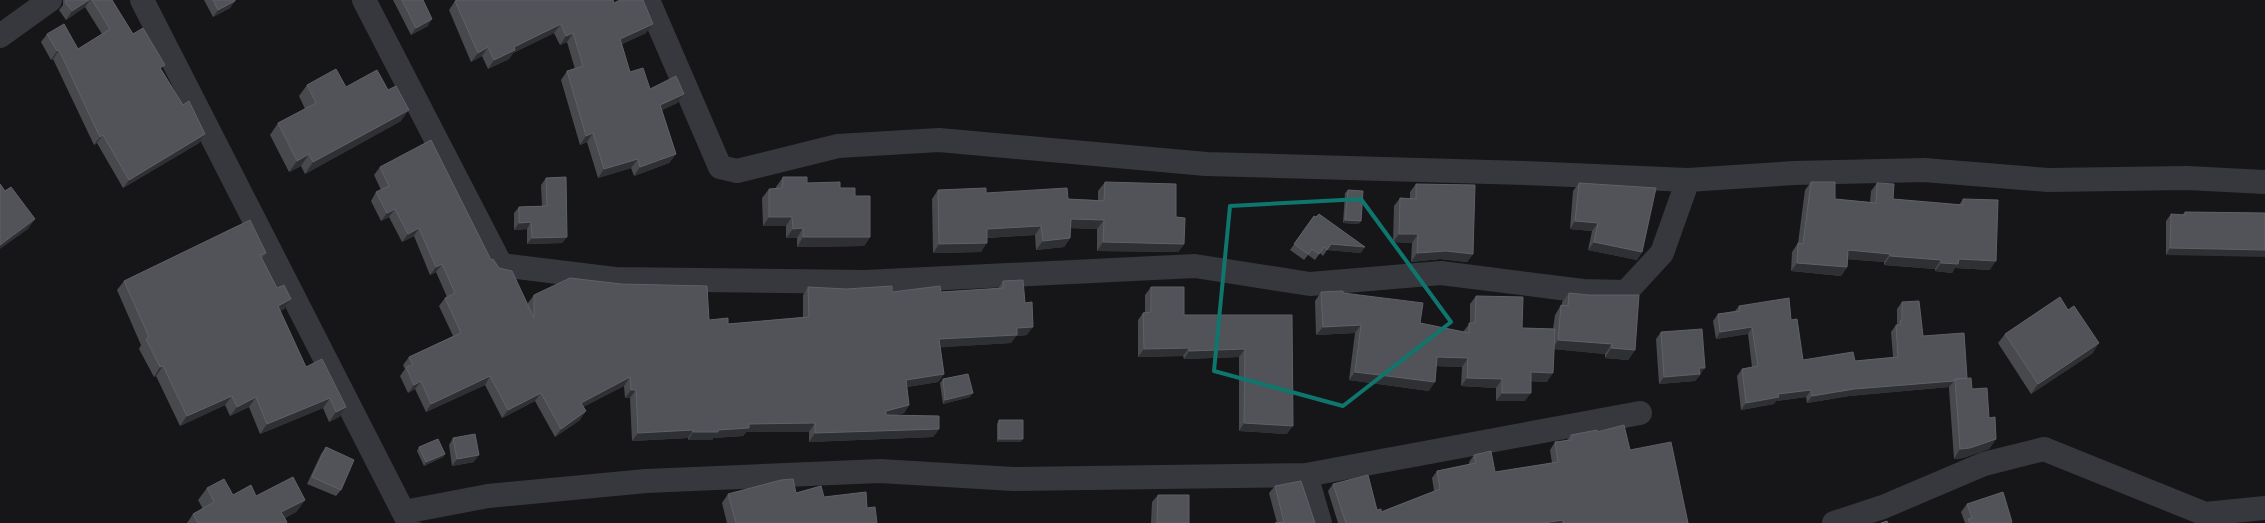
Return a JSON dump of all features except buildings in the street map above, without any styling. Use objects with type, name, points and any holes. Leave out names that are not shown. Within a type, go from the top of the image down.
[{"type":"street","points":[[0,36],[50,0]]},
{"type":"street","points":[[142,0],[406,518],[488,496],[646,481],[880,471],[1013,479],[1306,475],[1640,413]]},
{"type":"street","points":[[364,0],[501,265],[615,279],[865,282],[1195,266],[1310,284],[1441,273],[1583,291],[1626,292],[1662,253],[1688,180]]},
{"type":"street","points":[[648,0],[720,167],[737,171],[838,146],[939,140],[1206,164],[1688,180],[1794,173],[1924,170],[2048,180],[2187,178],[2265,182]]},
{"type":"street","points":[[1834,523],[1883,507],[1984,464],[2044,449],[2205,514],[2265,508]]},
{"type":"street","points":[[1306,475],[1320,523]]},
{"type":"highlighted area","points":[[1361,199],[1451,322],[1343,406],[1214,371],[1230,206]]}]
